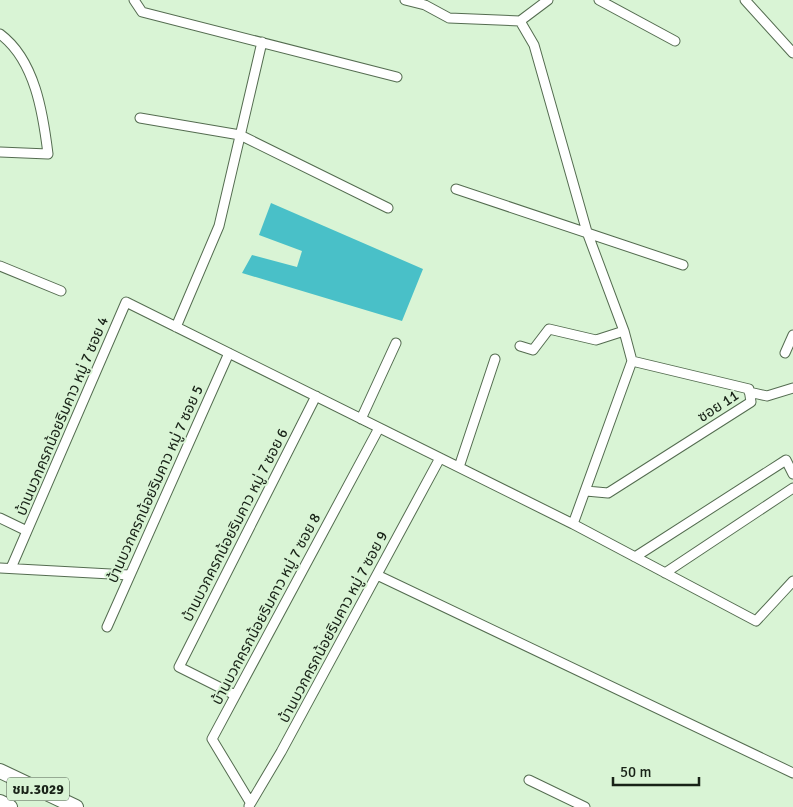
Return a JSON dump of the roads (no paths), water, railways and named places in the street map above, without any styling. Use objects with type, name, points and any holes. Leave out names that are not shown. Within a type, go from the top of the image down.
[{"type":"main road","name":"ชม.3029","points":[[0,771],[76,807]]},
{"type":"main road","name":"ชม.3029","points":[[0,802],[10,807]]},
{"type":"street","points":[[134,0],[142,12],[397,77]]},
{"type":"street","points":[[405,0],[425,5],[449,18],[520,21],[548,0]]},
{"type":"street","points":[[599,0],[675,41]]},
{"type":"street","points":[[745,0],[793,53]]},
{"type":"street","points":[[520,21],[534,45],[587,232],[624,331],[632,361],[573,524]]},
{"type":"street","points":[[0,34],[8,40],[28,71],[43,114],[48,154],[0,152]]},
{"type":"street","points":[[262,42],[219,226],[176,327],[573,524],[756,621],[793,581]]},
{"type":"street","points":[[140,118],[240,135],[388,208]]},
{"type":"street","points":[[456,189],[682,265]]},
{"type":"street","points":[[0,266],[61,291]]},
{"type":"street","name":"บ้านบวกครกน้อยริมคาว หมู่ 7 ซอย 4","points":[[11,568],[126,302],[176,327]]},
{"type":"street","points":[[520,346],[533,350],[549,329],[596,340],[624,331]]},
{"type":"street","points":[[785,353],[793,335]]},
{"type":"street","points":[[361,418],[396,343]]},
{"type":"street","name":"บ้านบวกครกน้อยริมคาว หมู่ 7 ซอย 5","points":[[107,627],[229,353]]},
{"type":"street","points":[[459,467],[495,359]]},
{"type":"street","name":"ซอย 11","points":[[586,491],[608,493],[751,402],[749,389],[632,361]]},
{"type":"street","points":[[749,392],[767,396],[793,388]]},
{"type":"street","name":"บ้านบวกครกน้อยริมคาว หมู่ 7 ซอย 6","points":[[234,695],[179,667],[316,396]]},
{"type":"street","name":"บ้านบวกครกน้อยริมคาว หมู่ 7 ซอย 8","points":[[249,804],[212,739],[379,428]]},
{"type":"street","name":"บ้านบวกครกน้อยริมคาว หมู่ 7 ซอย 9","points":[[249,804],[281,752],[440,458]]},
{"type":"street","points":[[635,557],[786,460],[793,474]]},
{"type":"street","points":[[665,572],[793,488]]},
{"type":"street","points":[[0,518],[27,531]]},
{"type":"street","points":[[0,568],[130,575]]},
{"type":"street","points":[[377,575],[793,773]]},
{"type":"street","points":[[529,780],[585,807]]},
{"type":"water","points":[[271,203],[423,269],[402,321],[242,273],[252,255],[297,267],[302,251],[259,235]]}]
